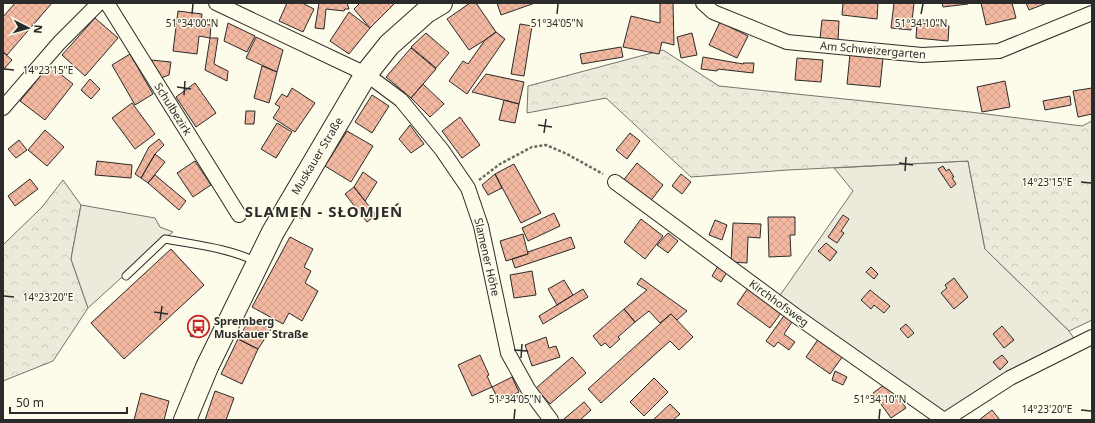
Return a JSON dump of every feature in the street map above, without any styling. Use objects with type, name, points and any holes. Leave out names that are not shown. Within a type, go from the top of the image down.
[{"type":"main road","name":"Muskauer Straße","points":[[185,420],[207,367],[257,262],[293,196],[366,74],[389,45],[426,12],[441,3]]},
{"type":"street","points":[[3,108],[59,43],[99,3]]},
{"type":"street","name":"Schulbezirk","points":[[107,3],[240,215]]},
{"type":"street","points":[[216,3],[366,74]]},
{"type":"street","name":"Am Schweizergarten","points":[[703,3],[713,12],[787,42],[922,55],[999,51],[1092,13]]},
{"type":"street","name":"Slamener Höhe","points":[[366,74],[401,100],[442,150],[468,188],[481,226],[508,354],[528,389],[551,420]]},
{"type":"street","name":"Kirchhofsweg","points":[[616,182],[796,316],[945,420],[1010,378],[1092,337]]},
{"type":"lane","points":[[126,276],[166,239],[246,256],[257,262]]},
{"type":"path","points":[[468,188],[500,164],[532,147],[546,145],[593,167]]},
{"type":"green space","points":[[663,50],[719,86],[970,112],[1082,126],[1092,121],[1092,320],[1069,331],[985,249],[968,161],[788,170],[691,177],[606,98],[527,113],[528,86]]},
{"type":"green space","points":[[968,161],[985,249],[1069,331],[1078,344],[944,420],[776,301],[853,191],[834,168]]},
{"type":"green space","points":[[63,180],[81,205],[71,259],[88,308],[53,361],[3,381],[3,245],[42,207]]},
{"type":"shaded area","points":[[81,205],[155,218],[160,227],[173,232],[88,308],[71,259]]},
{"type":"building","points":[[15,3],[52,3],[7,55],[3,52],[3,17]]},
{"type":"building","points":[[287,3],[302,3],[314,9],[303,32],[279,21]]},
{"type":"building","points":[[319,3],[347,3],[349,9],[345,9],[344,11],[326,9],[324,29],[315,28]]},
{"type":"building","points":[[360,3],[395,3],[370,28],[354,9]]},
{"type":"building","points":[[470,3],[476,3],[496,32],[469,50],[447,19]]},
{"type":"building","points":[[497,3],[535,3],[501,15]]},
{"type":"building","points":[[660,3],[673,3],[674,45],[662,42],[659,54],[623,47],[631,16],[660,23]]},
{"type":"building","points":[[843,3],[878,3],[877,19],[842,15]]},
{"type":"building","points":[[894,3],[914,3],[911,30],[891,28]]},
{"type":"building","points":[[942,3],[968,3],[968,4],[943,7]]},
{"type":"building","points":[[981,3],[1012,3],[1016,18],[986,25]]},
{"type":"building","points":[[1026,3],[1047,3],[1029,10]]},
{"type":"building","points":[[178,11],[202,14],[201,24],[211,25],[210,38],[199,36],[197,54],[173,51]]},
{"type":"building","points":[[349,12],[370,28],[349,54],[330,41]]},
{"type":"building","points":[[95,18],[118,38],[85,76],[62,55]]},
{"type":"building","points":[[822,20],[839,21],[838,40],[820,38]]},
{"type":"building","points":[[720,22],[748,36],[737,58],[709,45]]},
{"type":"building","points":[[228,23],[255,36],[247,52],[224,41]]},
{"type":"building","points":[[917,23],[949,26],[948,41],[916,38]]},
{"type":"building","points":[[520,24],[532,26],[524,76],[511,74]]},
{"type":"building","points":[[496,32],[505,39],[467,94],[449,81],[463,61],[468,64],[485,40]]},
{"type":"building","points":[[426,33],[449,53],[436,68],[411,47]]},
{"type":"building","points":[[692,33],[697,55],[681,58],[677,37]]},
{"type":"building","points":[[256,37],[283,50],[277,72],[246,58]]},
{"type":"building","points":[[210,38],[218,38],[214,64],[228,71],[227,81],[205,70]]},
{"type":"building","points":[[621,47],[623,57],[582,64],[580,54]]},
{"type":"building","points":[[411,48],[436,69],[411,98],[386,77]]},
{"type":"building","points":[[3,52],[12,60],[3,70]]},
{"type":"building","points":[[130,54],[153,94],[135,105],[112,65]]},
{"type":"building","points":[[850,54],[883,58],[880,87],[847,84]]},
{"type":"building","points":[[703,57],[743,64],[754,63],[753,73],[718,69],[717,71],[701,69]]},
{"type":"building","points":[[797,58],[823,60],[821,82],[795,80]]},
{"type":"building","points":[[151,60],[171,62],[169,75],[161,78]]},
{"type":"building","points":[[49,65],[73,84],[45,120],[20,101]]},
{"type":"building","points":[[262,66],[277,72],[269,103],[254,98]]},
{"type":"building","points":[[486,74],[524,82],[519,104],[472,92]]},
{"type":"building","points":[[90,79],[100,89],[91,99],[81,90]]},
{"type":"building","points":[[1005,81],[1010,107],[982,112],[977,87]]},
{"type":"building","points":[[195,83],[216,113],[196,127],[176,97]]},
{"type":"building","points":[[423,84],[444,104],[430,117],[411,98]]},
{"type":"building","points":[[292,88],[315,103],[295,132],[273,118],[280,107],[275,104],[282,94],[287,97]]},
{"type":"building","points":[[1092,88],[1092,114],[1078,117],[1073,91]]},
{"type":"building","points":[[372,95],[389,106],[372,133],[355,122]]},
{"type":"building","points":[[1070,96],[1071,105],[1045,110],[1043,101]]},
{"type":"building","points":[[504,100],[519,104],[515,123],[499,120]]},
{"type":"building","points":[[132,103],[155,134],[135,149],[112,118]]},
{"type":"building","points":[[246,111],[255,111],[254,124],[245,124]]},
{"type":"building","points":[[460,117],[480,145],[462,158],[442,131]]},
{"type":"building","points":[[277,123],[292,132],[276,158],[261,149]]},
{"type":"building","points":[[410,125],[424,144],[411,153],[399,139]]},
{"type":"building","points":[[45,130],[64,147],[47,166],[28,150]]},
{"type":"building","points":[[347,131],[373,146],[351,182],[325,166]]},
{"type":"building","points":[[630,133],[640,141],[627,159],[616,150]]},
{"type":"building","points":[[159,139],[164,145],[155,154],[141,178],[135,174],[149,147]]},
{"type":"building","points":[[19,140],[27,150],[16,158],[8,149]]},
{"type":"building","points":[[155,154],[165,162],[148,183],[141,178]]},
{"type":"building","points":[[97,161],[132,165],[131,178],[95,175]]},
{"type":"building","points":[[195,161],[211,185],[193,197],[177,173]]},
{"type":"building","points":[[637,163],[663,185],[649,203],[622,182]]},
{"type":"building","points":[[514,164],[541,213],[521,223],[495,174]]},
{"type":"building","points":[[943,166],[946,171],[949,169],[954,177],[952,178],[956,184],[951,188],[938,169]]},
{"type":"building","points":[[363,172],[377,182],[365,201],[354,187]]},
{"type":"building","points":[[495,174],[502,188],[488,195],[482,185]]},
{"type":"building","points":[[681,174],[691,182],[682,194],[672,186]]},
{"type":"building","points":[[155,175],[186,201],[179,210],[148,183]]},
{"type":"building","points":[[30,179],[38,189],[15,206],[8,196]]},
{"type":"building","points":[[354,187],[376,215],[367,222],[345,194]]},
{"type":"building","points":[[303,208],[307,210],[302,219],[298,217]]},
{"type":"building","points":[[554,213],[560,226],[528,241],[522,228]]},
{"type":"building","points":[[843,215],[849,219],[841,231],[844,233],[837,243],[828,237]]},
{"type":"building","points":[[768,217],[795,217],[795,235],[790,235],[791,256],[769,257]]},
{"type":"building","points":[[641,219],[663,236],[645,259],[624,242]]},
{"type":"building","points":[[715,220],[727,225],[722,240],[709,235]]},
{"type":"building","points":[[733,223],[761,224],[760,238],[748,237],[747,263],[731,262]]},
{"type":"building","points":[[668,233],[678,241],[668,253],[657,245]]},
{"type":"building","points":[[523,234],[528,254],[506,261],[500,241]]},
{"type":"building","points":[[290,237],[313,249],[304,267],[311,271],[305,283],[318,291],[302,321],[289,313],[283,324],[252,307]]},
{"type":"building","points":[[571,237],[575,248],[515,268],[512,259]]},
{"type":"building","points":[[826,243],[837,252],[830,261],[818,251]]},
{"type":"building","points":[[171,249],[204,285],[124,359],[91,323]]},
{"type":"building","points":[[718,266],[727,272],[721,282],[712,276]]},
{"type":"building","points":[[871,267],[878,274],[874,279],[866,272]]},
{"type":"building","points":[[532,271],[536,295],[514,298],[510,275]]},
{"type":"building","points":[[641,278],[687,311],[677,320],[671,314],[660,323],[649,311],[635,322],[624,309],[647,290],[637,284]]},
{"type":"building","points":[[954,278],[968,297],[954,309],[941,293],[947,288],[945,285]]},
{"type":"building","points":[[564,280],[573,295],[557,305],[548,289]]},
{"type":"building","points":[[748,288],[781,313],[770,328],[737,304]]},
{"type":"building","points":[[583,289],[588,297],[543,324],[539,316]]},
{"type":"building","points":[[870,290],[890,306],[884,313],[874,305],[871,309],[861,300]]},
{"type":"building","points":[[624,309],[635,322],[618,337],[620,339],[610,348],[605,343],[601,346],[593,336]]},
{"type":"building","points":[[786,313],[794,319],[784,334],[795,342],[789,350],[778,342],[774,347],[766,341]]},
{"type":"building","points":[[671,314],[693,337],[679,350],[670,341],[601,403],[588,389]]},
{"type":"building","points":[[251,317],[271,329],[258,349],[238,339]]},
{"type":"building","points":[[906,324],[914,333],[908,338],[900,329]]},
{"type":"building","points":[[194,326],[198,328],[194,337],[190,336]]},
{"type":"building","points":[[1002,326],[1014,340],[1004,348],[993,334]]},
{"type":"building","points":[[546,337],[549,348],[556,346],[560,357],[532,366],[525,345]]},
{"type":"building","points":[[819,338],[843,356],[830,374],[806,357]]},
{"type":"building","points":[[238,339],[258,349],[242,384],[221,374]]},
{"type":"building","points":[[480,355],[489,375],[487,376],[492,387],[472,396],[458,365]]},
{"type":"building","points":[[1002,355],[1008,362],[1000,370],[993,362]]},
{"type":"building","points":[[572,357],[586,373],[550,404],[536,388]]},
{"type":"building","points":[[835,371],[847,377],[843,385],[832,380]]},
{"type":"building","points":[[512,377],[519,392],[499,401],[492,387]]},
{"type":"building","points":[[654,378],[668,392],[644,416],[630,402]]},
{"type":"building","points":[[888,382],[906,408],[891,418],[873,393]]},
{"type":"building","points":[[215,391],[234,398],[226,420],[205,420]]},
{"type":"building","points":[[141,393],[169,401],[164,420],[134,420]]},
{"type":"building","points":[[584,402],[591,410],[580,420],[564,419]]},
{"type":"building","points":[[670,404],[680,414],[673,420],[653,420]]},
{"type":"building","points":[[992,410],[1000,420],[979,420]]},
{"type":"place","name":"Spremberg Muskauer Straße","points":[[199,327]]},
{"type":"district","name":"SLAMEN - SŁOMJEŃ","points":[[324,212]]}]
